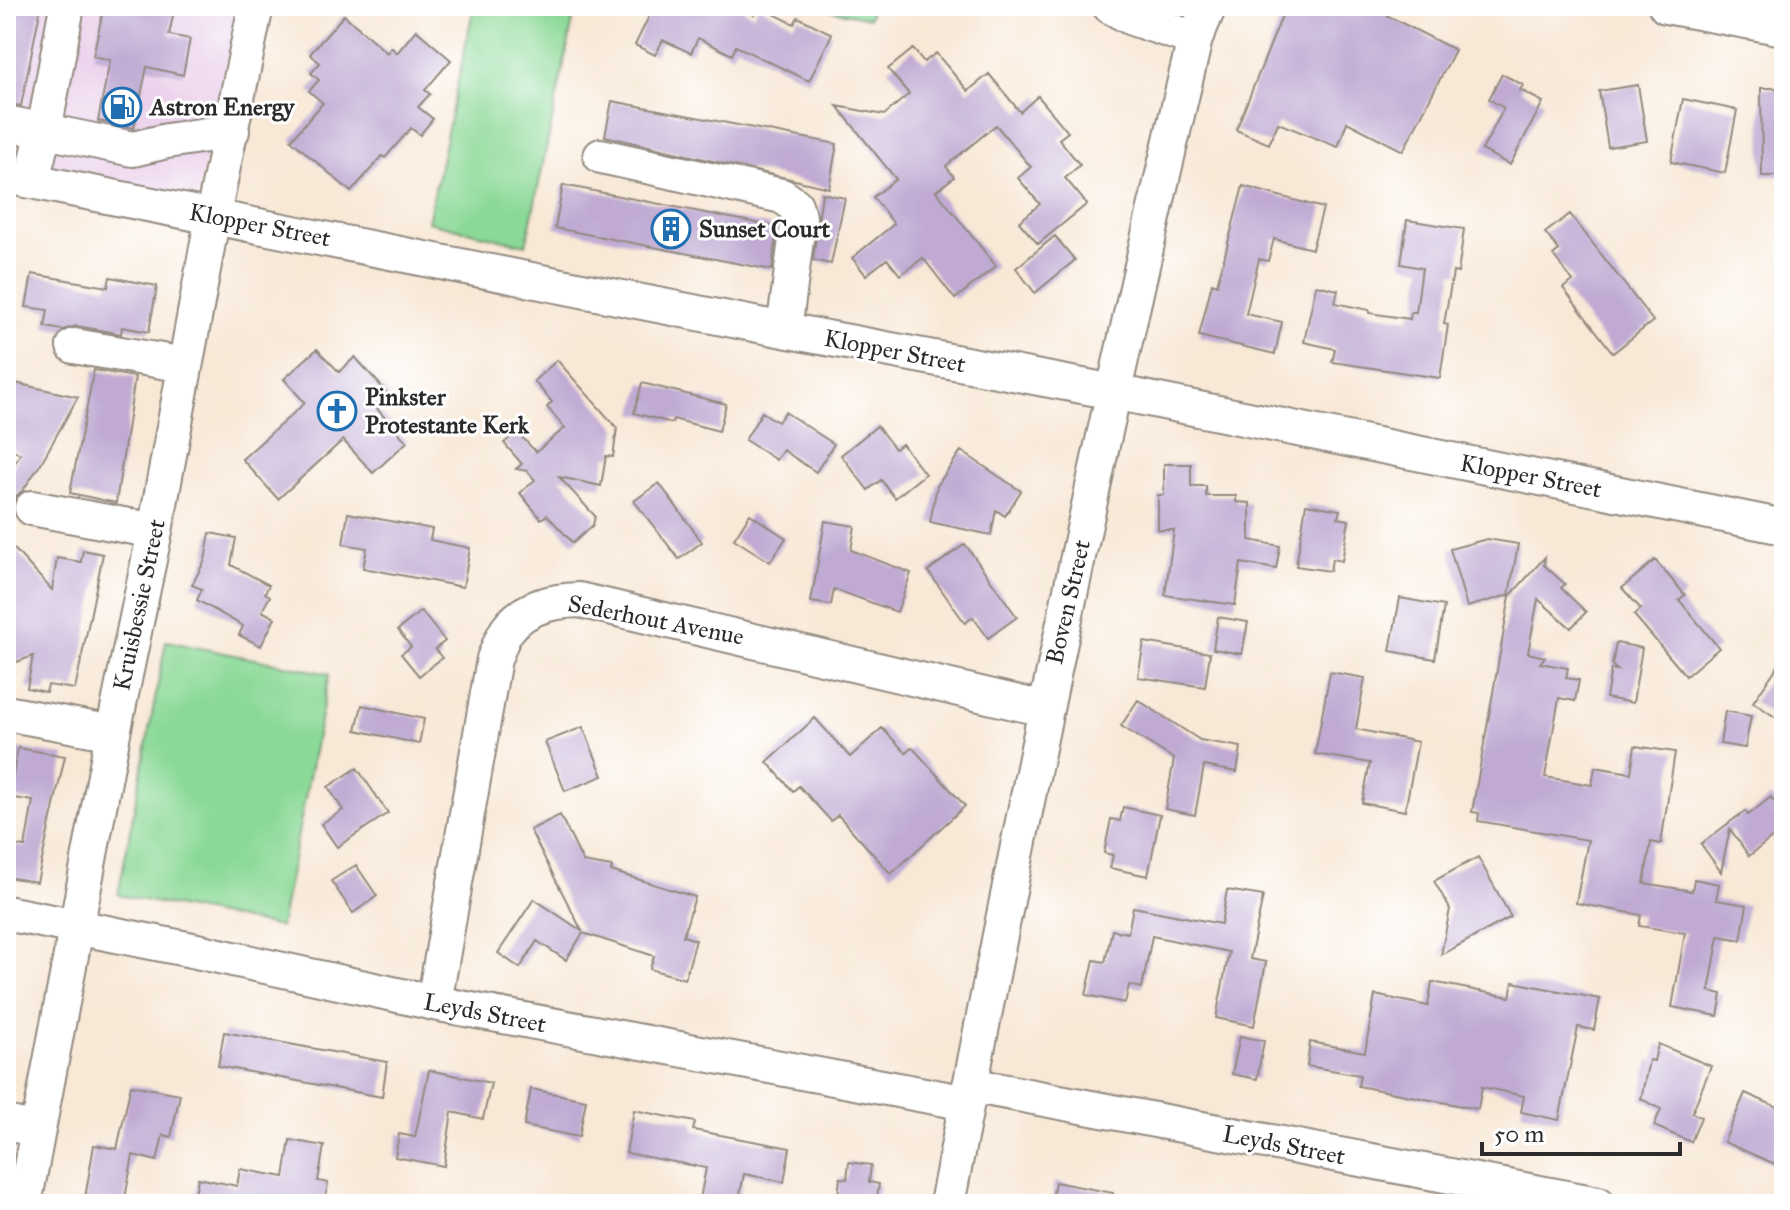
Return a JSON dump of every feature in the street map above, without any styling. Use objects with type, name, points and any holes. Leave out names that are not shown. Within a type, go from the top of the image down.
[{"type":"street","points":[[19,179],[44,131],[67,6]]},
{"type":"street","name":"Kruisbessie Street","points":[[24,1204],[22,1126],[77,926],[256,6]]},
{"type":"street","points":[[1110,6],[1132,18],[1195,39]]},
{"type":"street","name":"Boven Street","points":[[947,1204],[1044,709],[1141,262],[1195,39],[1209,6]]},
{"type":"street","points":[[1666,6],[1784,28]]},
{"type":"street","points":[[6,123],[133,149],[232,131]]},
{"type":"street","points":[[601,156],[782,196],[795,205],[799,217],[784,330]]},
{"type":"street","name":"Klopper Street","points":[[19,179],[1114,392],[1784,527]]},
{"type":"street","points":[[74,346],[185,365]]},
{"type":"street","points":[[32,508],[155,531]]},
{"type":"street","name":"Sederhout Avenue","points":[[434,1003],[494,659],[507,629],[533,608],[555,601],[579,600],[1044,709]]},
{"type":"street","points":[[6,713],[113,733]]},
{"type":"street","name":"Leyds Street","points":[[6,913],[434,1003],[1598,1204]]},
{"type":"shaded area","points":[[6,6],[239,6],[197,200],[6,161]]},
{"type":"green space","points":[[474,6],[576,6],[526,245],[428,222]]},
{"type":"green space","points":[[810,6],[872,6],[869,18]]},
{"type":"green space","points":[[166,641],[329,674],[280,927],[118,895]]},
{"type":"building","points":[[6,6],[41,6],[21,106],[6,104]]},
{"type":"building","points":[[104,6],[175,6],[169,35],[190,39],[183,75],[147,67],[134,128],[98,121],[110,60],[93,56]]},
{"type":"building","points":[[654,6],[736,6],[754,15],[758,6],[794,24],[798,17],[832,34],[809,81],[736,46],[732,55],[698,38],[691,53],[663,40],[655,55],[635,45]]},
{"type":"building","points":[[1286,6],[1392,6],[1388,16],[1455,50],[1403,151],[1347,122],[1338,147],[1278,123],[1269,144],[1236,130]]},
{"type":"building","points":[[344,15],[387,53],[391,47],[397,53],[416,30],[451,60],[425,90],[430,94],[418,107],[433,119],[420,135],[411,128],[351,192],[291,140],[323,103],[309,91],[319,80],[311,73],[320,63],[310,54]]},
{"type":"building","points":[[913,49],[924,62],[936,53],[968,91],[989,74],[1020,112],[1038,96],[1068,132],[1059,139],[1080,165],[1065,178],[1087,204],[1038,244],[1019,222],[1040,204],[1018,178],[1031,167],[996,125],[946,166],[954,177],[936,191],[996,266],[955,299],[923,258],[900,275],[887,259],[866,275],[852,258],[894,224],[873,197],[896,179],[837,106],[884,115],[909,94],[888,69]]},
{"type":"building","points":[[1502,74],[1523,85],[1520,90],[1543,102],[1510,165],[1482,150],[1504,108],[1489,99]]},
{"type":"building","points":[[1638,85],[1647,141],[1608,147],[1599,91]]},
{"type":"building","points":[[1761,88],[1784,88],[1784,176],[1762,176]]},
{"type":"building","points":[[1683,99],[1737,110],[1725,173],[1671,162]]},
{"type":"building","points":[[612,101],[837,144],[829,188],[605,136]]},
{"type":"building","name":"Sunset Court","points":[[563,185],[777,227],[772,270],[555,228]]},
{"type":"building","points":[[1243,186],[1323,208],[1312,249],[1274,239],[1268,261],[1259,259],[1246,314],[1282,322],[1275,354],[1199,336],[1212,283],[1217,285]]},
{"type":"building","points":[[822,193],[845,198],[831,264],[813,260]]},
{"type":"building","points":[[1570,214],[1653,321],[1613,353],[1563,288],[1573,281],[1553,255],[1559,250],[1545,233]]},
{"type":"building","points":[[1407,220],[1464,229],[1458,273],[1453,272],[1444,324],[1448,325],[1440,378],[1332,362],[1335,349],[1304,342],[1316,285],[1338,290],[1335,303],[1369,310],[1369,313],[1410,319],[1411,312],[1416,312],[1422,268],[1401,264]]},
{"type":"building","points":[[1055,236],[1075,260],[1035,293],[1016,268]]},
{"type":"building","points":[[32,274],[108,287],[110,277],[157,286],[149,332],[122,327],[121,334],[77,326],[63,330],[45,327],[48,310],[26,307]]},
{"type":"building","name":"Pinkster Protestante Kerk","points":[[317,349],[339,372],[355,357],[391,397],[377,409],[407,442],[373,473],[343,440],[278,499],[242,459],[305,403],[284,379]]},
{"type":"building","points":[[557,360],[617,428],[613,457],[606,456],[601,486],[559,477],[595,516],[593,525],[573,543],[547,515],[541,519],[520,493],[535,480],[527,471],[516,469],[522,464],[504,443],[517,432],[536,452],[565,428],[547,407],[552,402],[534,381]]},
{"type":"building","points":[[94,370],[135,377],[116,503],[70,493]]},
{"type":"building","points":[[6,381],[78,397],[40,465],[16,496],[6,520],[6,479],[20,454],[6,445]]},
{"type":"building","points":[[642,383],[726,404],[719,431],[634,413]]},
{"type":"building","points":[[762,412],[778,422],[785,412],[834,444],[816,472],[783,450],[776,460],[745,440]]},
{"type":"building","points":[[877,426],[895,449],[902,444],[925,474],[895,498],[881,480],[868,490],[841,455]]},
{"type":"building","points":[[961,451],[1021,491],[1005,516],[996,510],[991,535],[930,522],[937,486]]},
{"type":"building","points":[[1164,464],[1191,464],[1191,486],[1206,486],[1206,496],[1236,496],[1236,502],[1250,503],[1250,540],[1280,546],[1276,569],[1241,563],[1235,605],[1165,595],[1174,530],[1158,530],[1158,495],[1164,495]]},
{"type":"building","points":[[659,483],[702,542],[679,559],[634,501]]},
{"type":"building","points":[[1306,504],[1340,510],[1338,518],[1349,520],[1342,561],[1332,559],[1330,571],[1296,566]]},
{"type":"building","points":[[348,513],[432,529],[430,540],[470,548],[463,587],[363,568],[367,548],[343,544]]},
{"type":"building","points":[[750,514],[786,538],[770,562],[734,539]]},
{"type":"building","points":[[825,521],[855,526],[851,550],[911,573],[897,612],[834,589],[831,605],[811,602]]},
{"type":"building","points":[[210,533],[236,538],[231,565],[269,585],[265,593],[270,596],[262,611],[275,618],[261,646],[239,635],[243,626],[197,600],[202,589],[192,585],[205,560]]},
{"type":"building","points":[[1487,539],[1518,544],[1509,595],[1467,607],[1450,549]]},
{"type":"building","points":[[6,540],[52,590],[57,558],[81,562],[83,550],[103,554],[75,689],[48,685],[46,692],[27,688],[33,656],[6,666]]},
{"type":"building","points":[[965,544],[1017,617],[988,638],[973,617],[965,623],[928,571]]},
{"type":"building","points":[[1545,557],[1544,565],[1565,584],[1561,588],[1586,612],[1571,628],[1538,599],[1528,653],[1545,657],[1540,663],[1568,668],[1566,678],[1579,680],[1575,701],[1559,698],[1545,777],[1592,785],[1595,767],[1631,773],[1635,746],[1675,752],[1661,844],[1651,842],[1644,883],[1692,891],[1694,879],[1719,884],[1716,900],[1747,905],[1741,940],[1719,936],[1709,991],[1722,994],[1718,1016],[1672,1007],[1685,933],[1639,926],[1641,915],[1576,903],[1588,840],[1478,821],[1479,813],[1472,812],[1510,596]]},
{"type":"building","points":[[1655,560],[1685,595],[1679,600],[1719,648],[1686,676],[1634,615],[1641,609],[1622,588]]},
{"type":"building","points":[[1400,598],[1444,606],[1435,659],[1390,651]]},
{"type":"building","points":[[421,611],[445,641],[435,649],[442,658],[419,676],[401,654],[411,647],[398,630]]},
{"type":"building","points":[[1218,617],[1248,622],[1242,654],[1213,649]]},
{"type":"building","points":[[1144,642],[1210,653],[1205,687],[1138,677]]},
{"type":"building","points":[[1616,643],[1642,648],[1633,703],[1606,698],[1611,669],[1617,670],[1612,665]]},
{"type":"building","points":[[1784,657],[1784,723],[1753,702]]},
{"type":"building","points":[[1330,672],[1365,678],[1356,729],[1418,742],[1405,811],[1362,803],[1370,763],[1315,754]]},
{"type":"building","points":[[1138,700],[1200,740],[1241,747],[1237,772],[1204,766],[1195,815],[1165,809],[1174,759],[1121,726]]},
{"type":"building","points":[[362,705],[424,719],[419,744],[356,730]]},
{"type":"building","points":[[1725,711],[1751,716],[1745,748],[1720,744]]},
{"type":"building","points":[[815,718],[850,757],[882,728],[906,753],[912,747],[965,806],[891,874],[838,815],[831,821],[799,786],[793,791],[767,762]]},
{"type":"building","points":[[583,727],[603,776],[565,791],[545,742]]},
{"type":"building","points":[[18,748],[65,756],[37,882],[6,877],[6,844],[25,847],[33,801],[9,797]]},
{"type":"building","points":[[357,768],[388,813],[337,847],[321,824],[343,810],[328,787]]},
{"type":"building","points":[[1771,797],[1784,815],[1784,828],[1749,856],[1730,829],[1721,872],[1701,844],[1745,811],[1748,815]]},
{"type":"building","points":[[1123,807],[1160,815],[1148,876],[1110,868],[1113,855],[1104,853],[1111,819],[1120,821]]},
{"type":"building","points":[[560,815],[583,862],[612,867],[611,871],[695,897],[683,936],[696,940],[685,979],[650,969],[654,956],[583,933],[566,960],[537,941],[520,968],[498,953],[534,899],[582,931],[530,830]]},
{"type":"building","points":[[1478,857],[1511,917],[1441,955],[1450,909],[1434,881]]},
{"type":"building","points":[[356,865],[377,896],[353,913],[331,881]]},
{"type":"building","points":[[1227,890],[1263,896],[1250,959],[1266,962],[1254,1026],[1216,1018],[1229,952],[1152,936],[1142,988],[1129,985],[1125,1003],[1086,995],[1094,960],[1105,962],[1112,930],[1128,933],[1133,907],[1221,924]]},
{"type":"building","points":[[1432,982],[1510,997],[1513,982],[1600,999],[1594,1030],[1578,1027],[1559,1120],[1521,1112],[1524,1096],[1482,1087],[1478,1109],[1358,1086],[1360,1075],[1307,1066],[1310,1042],[1365,1052],[1375,995],[1428,1006]]},
{"type":"building","points":[[224,1032],[387,1062],[382,1097],[218,1066]]},
{"type":"building","points":[[1240,1036],[1264,1041],[1257,1079],[1232,1074]]},
{"type":"building","points":[[1658,1044],[1711,1066],[1692,1113],[1701,1117],[1691,1142],[1654,1126],[1661,1109],[1641,1099],[1649,1060],[1654,1061]]},
{"type":"building","points":[[429,1070],[491,1083],[483,1119],[452,1112],[444,1166],[395,1157],[399,1134],[415,1137]]},
{"type":"building","points":[[131,1085],[180,1094],[171,1137],[163,1135],[157,1161],[133,1155],[124,1204],[84,1204],[94,1145],[117,1149]]},
{"type":"building","points":[[531,1089],[586,1100],[579,1137],[524,1126]]},
{"type":"building","points":[[1745,1093],[1784,1110],[1784,1168],[1724,1142]]},
{"type":"building","points":[[634,1110],[695,1122],[693,1130],[790,1148],[784,1182],[744,1174],[738,1204],[699,1204],[706,1168],[626,1153]]},
{"type":"building","points":[[290,1140],[324,1146],[318,1181],[328,1183],[324,1204],[193,1204],[198,1178],[237,1186],[240,1169],[284,1177]]},
{"type":"building","points":[[849,1162],[871,1165],[869,1182],[879,1184],[876,1204],[837,1204],[840,1178],[847,1179]]},
{"type":"building","points":[[1055,1182],[1113,1193],[1112,1204],[1051,1204]]},
{"type":"place","name":"Astron Energy","points":[[122,107]]},
{"type":"place","name":"Sunset Court","points":[[671,229]]},
{"type":"place","name":"Pinkster Protestante Kerk","points":[[337,411]]}]
